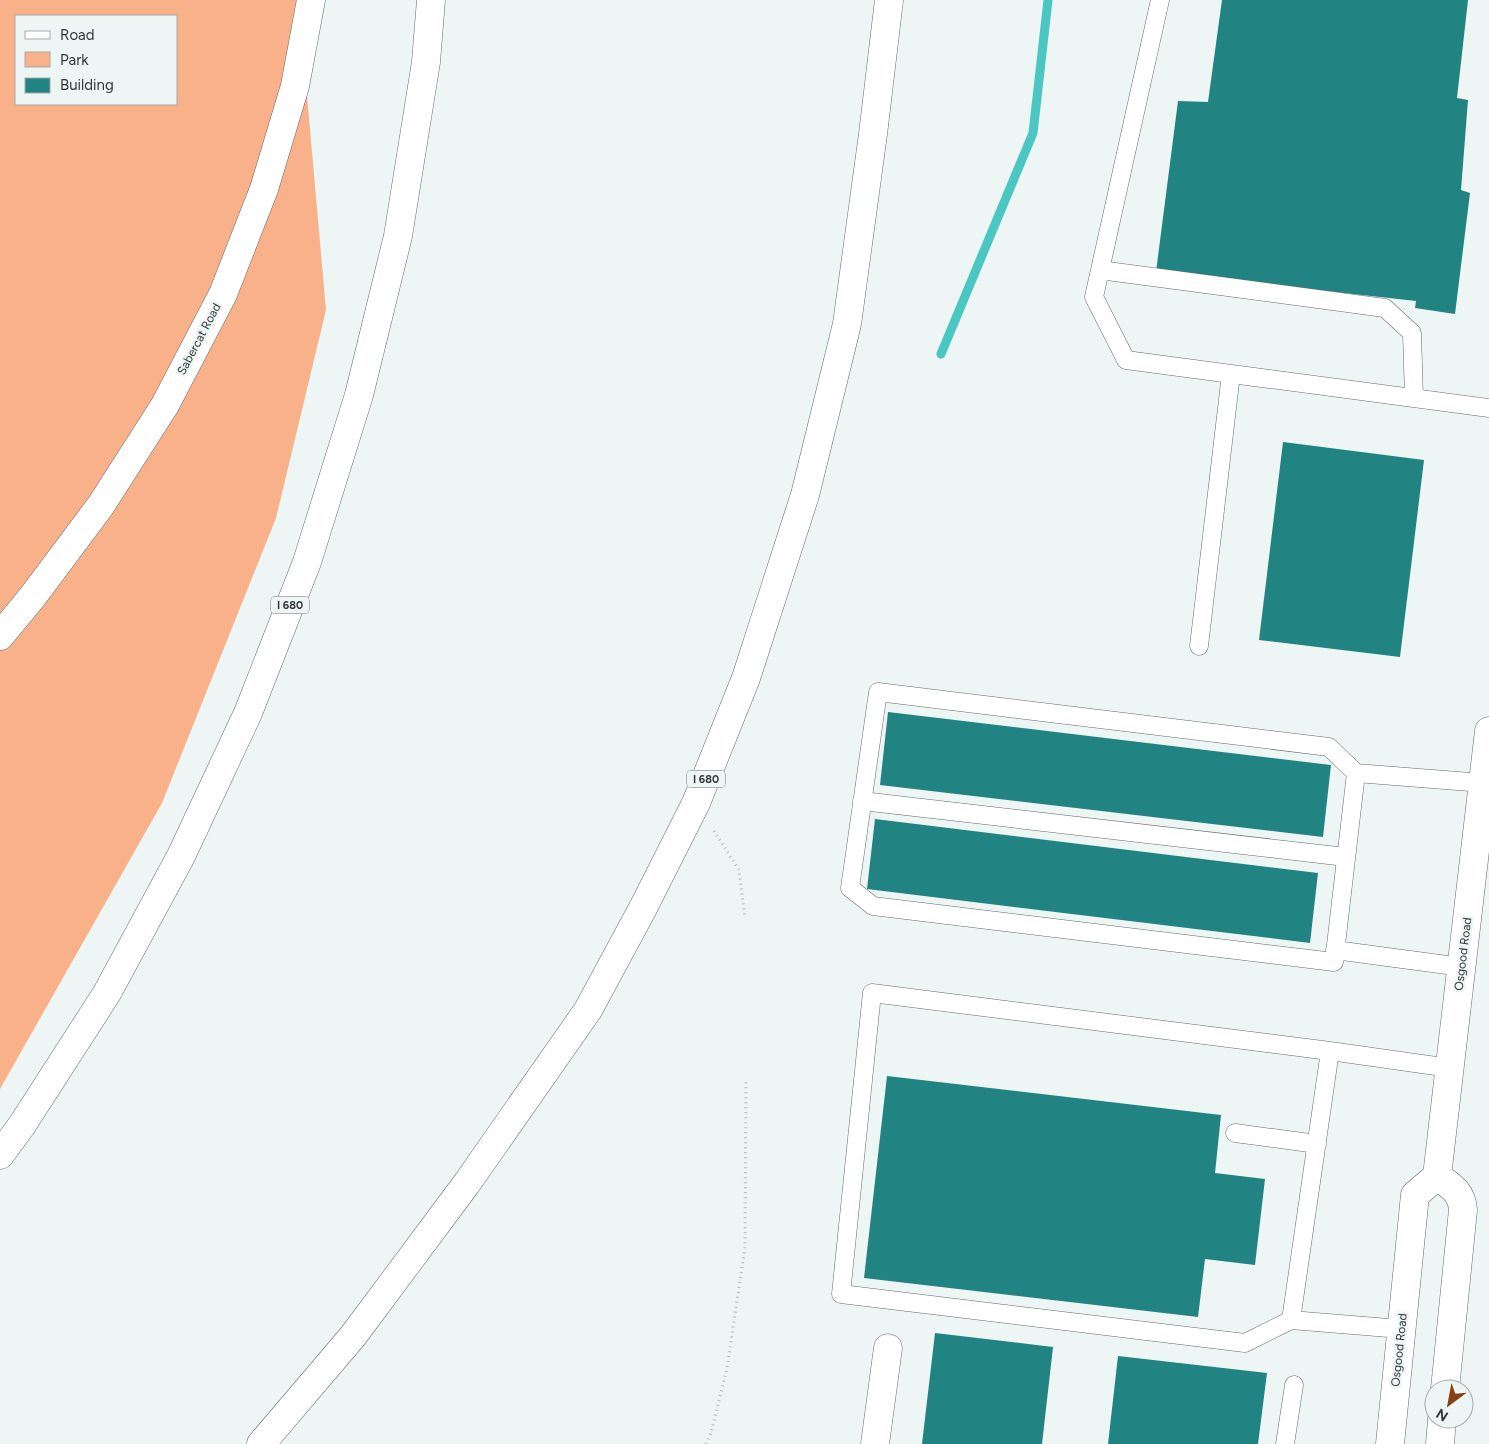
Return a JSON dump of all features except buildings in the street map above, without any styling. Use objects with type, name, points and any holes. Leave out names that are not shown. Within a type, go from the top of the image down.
[{"type":"main road","name":"Sabercat Road","points":[[0,636],[106,496],[164,406],[223,294],[264,189],[295,86],[311,0]]},
{"type":"main road","name":"I 680","points":[[0,1155],[22,1125],[107,993],[181,856],[248,713],[307,562],[359,395],[398,236],[426,62],[431,0]]},
{"type":"main road","name":"I 680","points":[[261,1444],[353,1336],[466,1183],[588,1010],[643,908],[696,803],[746,678],[805,495],[844,333],[873,134],[889,0]]},
{"type":"main road","name":"Osgood Road","points":[[1390,1444],[1415,1195],[1437,1176],[1489,731]]},
{"type":"main road","points":[[1437,1176],[1454,1188],[1463,1202],[1446,1379]]},
{"type":"main road","points":[[875,1444],[888,1348]]},
{"type":"main road","points":[[1440,1444],[1441,1429]]},
{"type":"lane","points":[[1160,0],[1094,297],[1126,360],[1489,408]]},
{"type":"lane","points":[[1100,270],[1385,308],[1412,333],[1414,398]]},
{"type":"lane","points":[[1199,646],[1231,374]]},
{"type":"lane","points":[[1462,967],[1334,956],[873,906],[850,888],[878,692],[1329,747],[1356,773],[1483,782]]},
{"type":"lane","points":[[1334,956],[1356,773]]},
{"type":"lane","points":[[862,801],[1346,857]]},
{"type":"lane","points":[[1402,1329],[1291,1320],[1245,1344],[842,1294],[872,993],[1450,1068]]},
{"type":"lane","points":[[1291,1320],[1330,1051]]},
{"type":"lane","points":[[1235,1133],[1317,1144]]},
{"type":"lane","points":[[1285,1444],[1294,1385]]},
{"type":"path","points":[[696,803],[739,870],[745,918]]},
{"type":"path","points":[[706,1444],[711,1433],[727,1368],[745,1247],[746,1079]]},
{"type":"green space","points":[[0,0],[302,0],[301,28],[326,310],[276,518],[162,803],[0,1089]]},
{"type":"waterway","points":[[941,354],[1033,133],[1048,0]]}]
